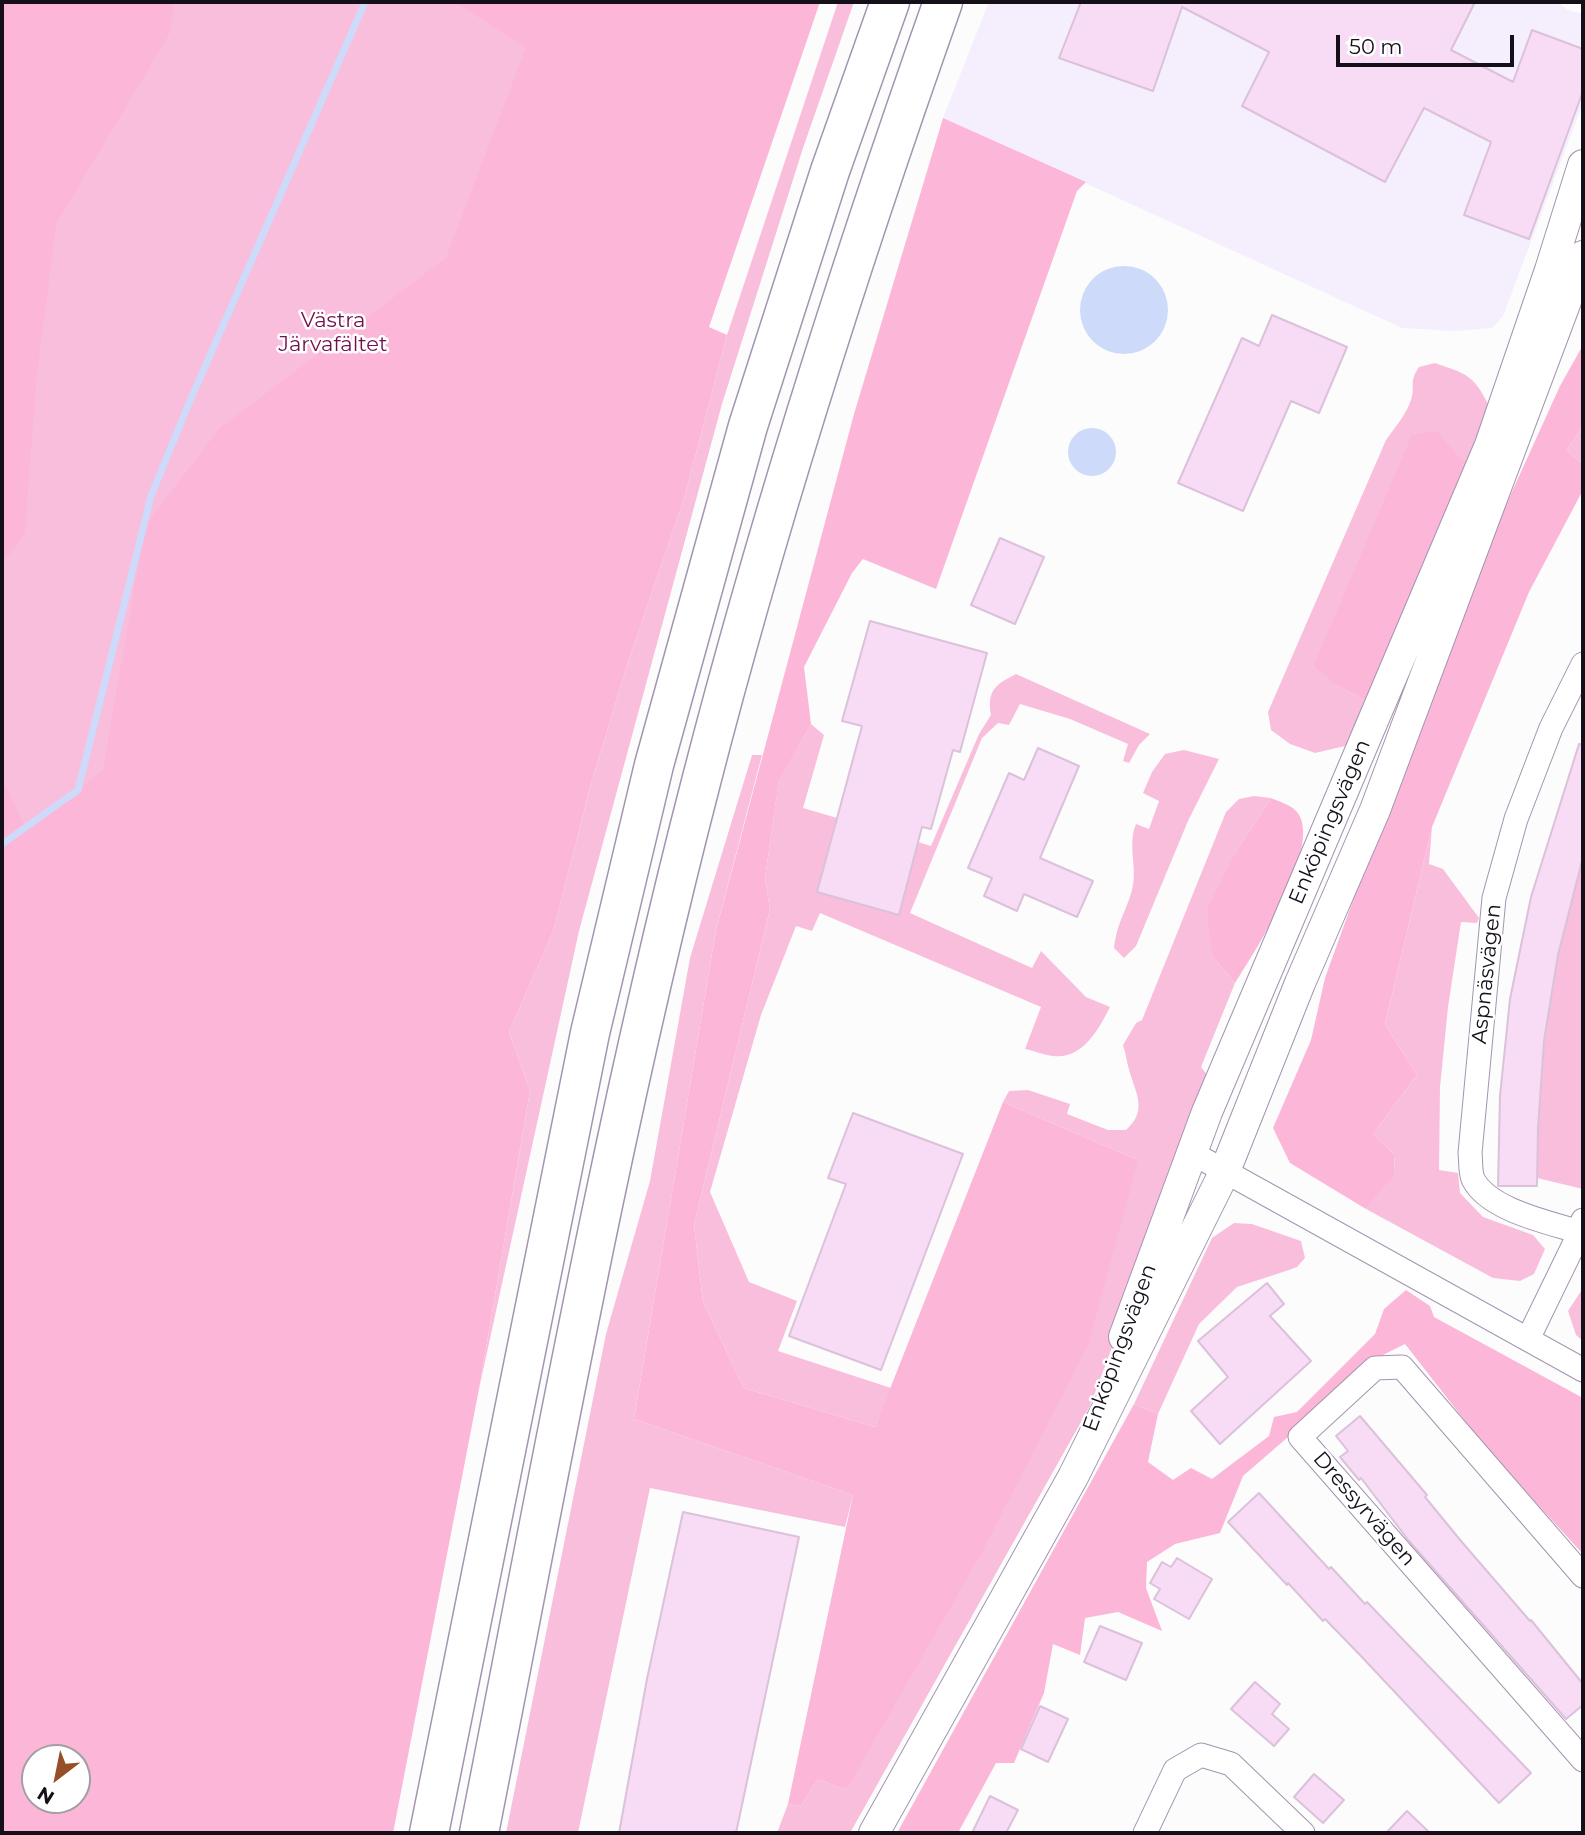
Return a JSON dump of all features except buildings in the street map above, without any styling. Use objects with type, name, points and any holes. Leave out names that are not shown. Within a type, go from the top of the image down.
[{"type":"highway","points":[[429,1833],[590,1033],[654,765],[748,426],[831,171],[890,2]]},
{"type":"highway","points":[[479,1833],[638,1043],[701,781],[796,441],[876,191],[943,2]]},
{"type":"street","name":"Enköpingsvägen","points":[[1073,1477],[1207,1112],[1490,445],[1583,165]]},
{"type":"street","name":"Enköpingsvägen","points":[[874,1833],[1073,1477],[1226,1171],[1300,983],[1375,810],[1583,256]]},
{"type":"street","name":"Aspnäsvägen","points":[[1528,1339],[1582,1228],[1510,1209],[1487,1197],[1473,1178],[1470,1153],[1494,898],[1521,806],[1551,728],[1583,664]]},
{"type":"street","points":[[1192,1153],[1583,1370]]},
{"type":"street","name":"Dressyrvägen","points":[[1583,1576],[1402,1367],[1376,1368],[1300,1437],[1583,1760]]},
{"type":"street","points":[[1145,1833],[1175,1770],[1201,1755],[1231,1764],[1303,1833]]},
{"type":"shaded area","points":[[2,2],[175,2],[169,34],[56,224],[36,382],[25,533],[2,563]]},
{"type":"shaded area","name":"Västra Järvafältet","points":[[455,2],[820,2],[709,327],[727,335],[684,499],[627,665],[591,784],[553,932],[509,1032],[530,1091],[479,1389],[393,1833],[2,1833],[2,778],[27,831],[103,770],[145,526],[220,428],[446,258],[526,48]]},
{"type":"shaded area","points":[[989,2],[1558,2],[1568,10],[1583,14],[1583,103],[1503,316],[1492,328],[1454,331],[1402,328],[943,118]]},
{"type":"shaded area","points":[[943,118],[1086,182],[1077,191],[936,589],[863,559],[852,573],[804,667],[811,724],[779,780],[765,878],[770,909],[694,1225],[703,1302],[744,1388],[875,1427],[1003,1102],[1138,1160],[1088,1345],[983,1550],[846,1790],[818,1779],[801,1806],[788,1804],[853,1495],[634,1419],[716,930],[854,414]]},
{"type":"shaded area","points":[[1583,345],[1583,426],[1567,450],[1583,465],[1583,490],[1529,592],[1432,827],[1385,1024],[1417,1075],[1373,1134],[1394,1154],[1395,1174],[1366,1209],[1290,1163],[1273,1128],[1311,1040],[1325,978],[1456,615],[1560,386]]},
{"type":"shaded area","points":[[1437,431],[1468,468],[1369,702],[1335,685],[1314,665],[1412,435]]},
{"type":"shaded area","points":[[1271,798],[1289,806],[1301,819],[1303,836],[1300,856],[1269,927],[1235,983],[1212,956],[1207,910],[1235,853]]},
{"type":"shaded area","points":[[1406,1290],[1430,1306],[1434,1317],[1583,1398],[1583,1554],[1490,1453],[1405,1344],[1359,1367],[1288,1437],[1243,1476],[1220,1533],[1175,1544],[1147,1562],[1146,1588],[1162,1631],[1118,1612],[1085,1618],[1080,1655],[1053,1644],[1044,1693],[1014,1763],[996,1763],[959,1831],[962,1833],[897,1833],[1134,1404],[1158,1414],[1148,1462],[1173,1480],[1191,1468],[1212,1479],[1269,1436],[1274,1417],[1297,1412],[1375,1334],[1384,1309]]},
{"type":"green space","name":"Västra Järvafältet","points":[[2,2],[789,2],[564,692],[327,1833],[2,1833]]},
{"type":"green space","points":[[838,2],[854,2],[803,148],[722,404],[579,931],[479,1389],[530,1091],[509,1032],[553,932],[591,784],[627,665],[684,499],[727,335]]},
{"type":"green space","points":[[1435,363],[1468,376],[1478,386],[1488,404],[1468,468],[1335,685],[1369,702],[1359,726],[1345,746],[1315,753],[1290,744],[1271,730],[1268,712],[1386,440],[1409,405],[1416,372],[1419,367]]},
{"type":"green space","points":[[1583,426],[1583,465],[1567,450]]},
{"type":"green space","points":[[1016,674],[1150,734],[1139,745],[1129,763],[1123,761],[1128,744],[1070,719],[1020,704],[1009,725],[998,723],[982,738],[910,913],[1032,968],[1041,951],[1086,997],[1110,1007],[1101,1024],[1088,1041],[1073,1053],[1053,1056],[1025,1049],[1041,1007],[820,913],[812,931],[796,926],[761,1015],[710,1192],[749,1282],[797,1301],[778,1351],[891,1388],[875,1427],[744,1388],[703,1302],[694,1225],[770,909],[765,878],[779,779],[811,724],[824,735],[803,808],[837,818],[817,891],[898,914],[918,842],[931,846],[979,734],[991,715],[990,700],[994,689]]},
{"type":"green space","points":[[1184,750],[1219,759],[1188,821],[1136,946],[1124,958],[1114,948],[1134,882],[1133,832],[1136,824],[1149,829],[1159,801],[1143,793],[1152,772],[1165,754]]},
{"type":"green space","points":[[752,755],[762,755],[716,930],[634,1419],[853,1495],[845,1527],[650,1488],[578,1833],[506,1833],[606,1334],[650,1181],[690,958]]},
{"type":"green space","points":[[1254,796],[1271,798],[1235,853],[1212,956],[1235,983],[1201,1067],[1212,1081],[1090,1406],[850,1833],[777,1833],[788,1804],[801,1806],[818,1779],[846,1790],[1138,1160],[1003,1102],[1009,1091],[1028,1090],[1070,1104],[1067,1114],[1108,1130],[1126,1130],[1132,1123],[1138,1103],[1123,1045],[1136,1023],[1142,1020],[1226,812],[1239,799]]},
{"type":"green space","points":[[1432,827],[1429,864],[1443,869],[1479,918],[1477,923],[1461,922],[1448,1007],[1440,1087],[1439,1170],[1458,1173],[1460,1193],[1483,1217],[1533,1235],[1545,1249],[1534,1274],[1520,1281],[1493,1278],[1366,1209],[1395,1173],[1394,1154],[1373,1134],[1417,1075],[1385,1024]]},
{"type":"green space","points":[[1583,857],[1583,1189],[1537,1178],[1540,1097],[1548,1016],[1562,935]]},
{"type":"green space","points":[[1234,1223],[1252,1224],[1301,1241],[1305,1258],[1297,1267],[1237,1287],[1199,1324],[1158,1414],[1134,1404],[1212,1238]]},
{"type":"green space","points":[[1583,1288],[1583,1341],[1576,1335],[1568,1311]]},
{"type":"water","points":[[1115,266],[1133,266],[1149,273],[1161,285],[1168,301],[1168,319],[1161,335],[1149,347],[1133,354],[1115,354],[1099,347],[1087,335],[1080,319],[1080,301],[1087,285],[1099,273]]},
{"type":"water","points":[[1092,428],[1101,429],[1109,435],[1115,443],[1115,461],[1109,469],[1101,475],[1092,476],[1083,475],[1075,469],[1069,461],[1068,452],[1069,443],[1075,435],[1083,429]]},
{"type":"waterway","points":[[2,844],[78,790],[151,496],[365,2]]}]
